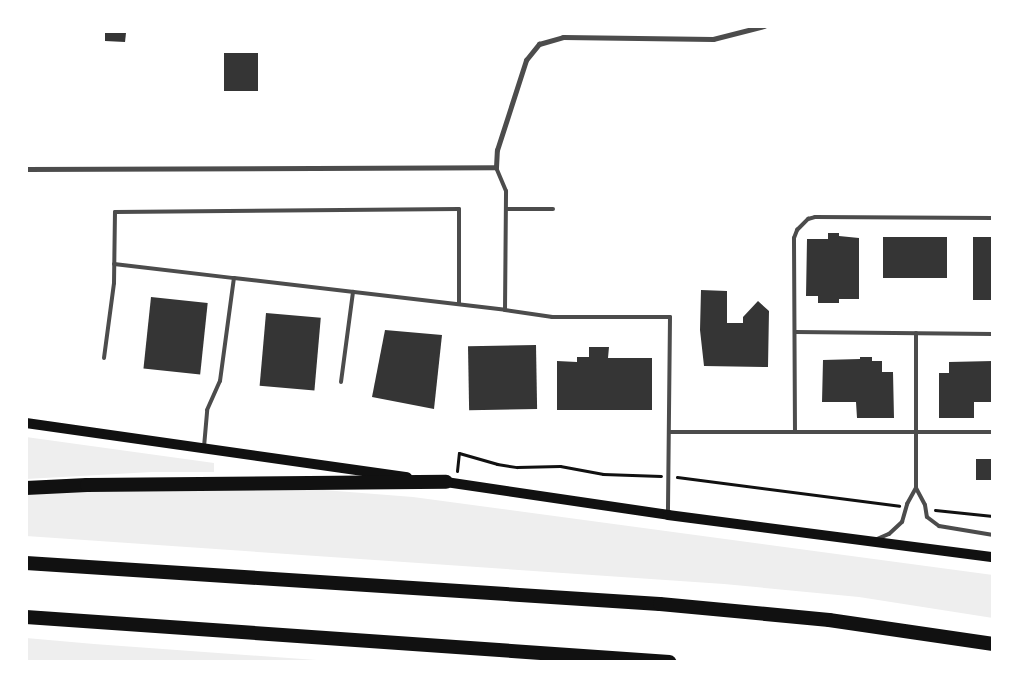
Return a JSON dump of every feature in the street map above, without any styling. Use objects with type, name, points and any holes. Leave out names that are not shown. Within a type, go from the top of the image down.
[{"type":"highway","points":[[26,488],[87,484],[451,483]]},
{"type":"highway","points":[[26,563],[660,604],[829,620],[993,644]]},
{"type":"highway","points":[[26,617],[669,662]]},
{"type":"main road","points":[[26,423],[668,515],[993,557]]},
{"type":"street","points":[[26,169],[496,167],[497,150],[526,60],[539,44],[563,37],[713,39],[764,26]]},
{"type":"lane","points":[[496,167],[506,191],[505,310]]},
{"type":"lane","points":[[104,358],[114,283],[115,212],[459,209],[459,304]]},
{"type":"lane","points":[[506,209],[552,209]]},
{"type":"lane","points":[[795,432],[794,238],[797,230],[808,219],[815,217],[993,218]]},
{"type":"lane","points":[[114,264],[459,304],[552,317],[670,317],[668,515]]},
{"type":"lane","points":[[204,449],[207,410],[220,381],[234,278]]},
{"type":"lane","points":[[341,382],[353,292]]},
{"type":"lane","points":[[795,332],[993,334]]},
{"type":"lane","points":[[916,333],[916,488],[927,517],[939,526],[993,534]]},
{"type":"lane","points":[[669,432],[993,432]]},
{"type":"lane","points":[[870,542],[889,534],[902,522],[916,488]]},
{"type":"path","points":[[451,483],[459,454],[518,467],[560,466],[603,474],[669,476],[907,507]]},
{"type":"path","points":[[925,508],[993,516]]},
{"type":"shaded area","points":[[26,437],[214,463],[214,472],[152,472],[26,479]]},
{"type":"shaded area","points":[[298,488],[413,497],[993,575],[993,618],[859,597],[724,584],[26,536],[26,493]]},
{"type":"shaded area","points":[[26,638],[344,662],[37,662],[26,660]]},
{"type":"building","points":[[105,33],[126,33],[125,42],[105,41]]},
{"type":"building","points":[[224,53],[258,53],[258,91],[224,91]]},
{"type":"building","points":[[828,233],[839,233],[839,236],[859,238],[859,299],[839,299],[839,303],[818,303],[818,296],[806,296],[807,239],[828,239]]},
{"type":"building","points":[[883,237],[947,237],[947,278],[883,278]]},
{"type":"building","points":[[973,237],[993,237],[993,300],[973,300]]},
{"type":"building","points":[[701,290],[727,291],[727,323],[743,323],[743,317],[758,301],[769,311],[768,367],[704,366],[700,330]]},
{"type":"building","points":[[151,297],[208,303],[200,375],[143,369]]},
{"type":"building","points":[[266,313],[321,318],[314,391],[260,386]]},
{"type":"building","points":[[385,330],[442,335],[434,409],[372,397]]},
{"type":"building","points":[[536,345],[537,409],[469,410],[468,346]]},
{"type":"building","points":[[589,347],[609,347],[608,358],[652,358],[652,410],[557,410],[557,361],[577,362],[577,357],[589,357]]},
{"type":"building","points":[[860,357],[872,357],[872,361],[882,361],[882,372],[893,372],[894,418],[857,418],[856,402],[822,402],[823,360],[860,359]]},
{"type":"building","points":[[993,361],[993,402],[974,402],[974,418],[939,418],[939,373],[949,373],[949,362]]},
{"type":"building","points":[[976,459],[993,459],[993,480],[976,480]]}]
